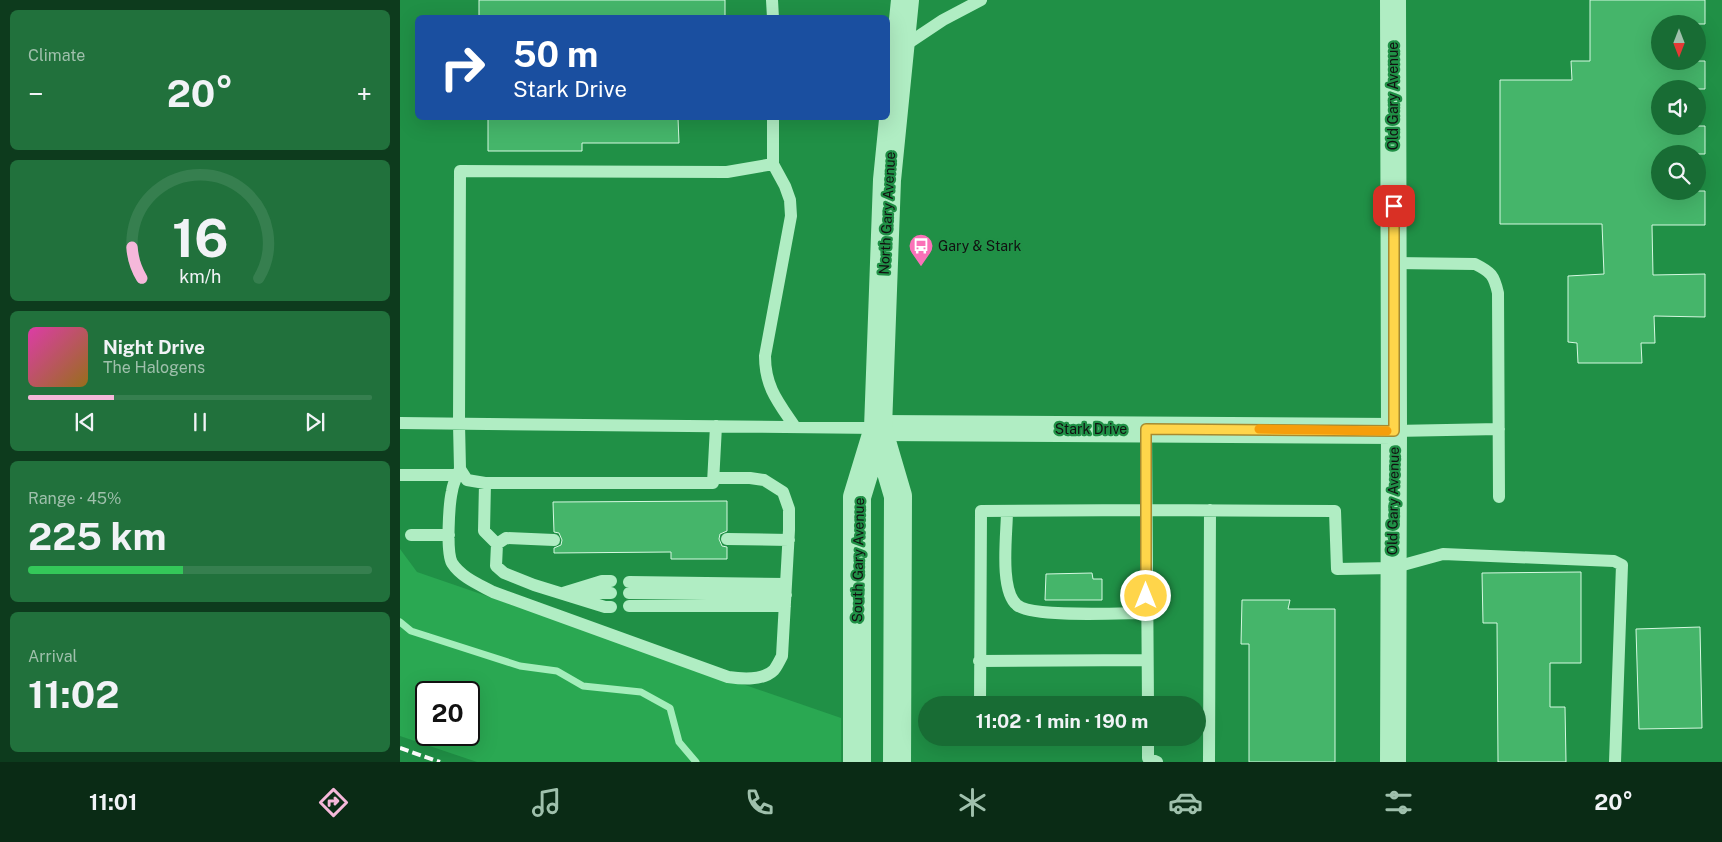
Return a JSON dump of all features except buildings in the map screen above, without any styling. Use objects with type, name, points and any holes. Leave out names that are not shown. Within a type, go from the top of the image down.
[{"type":"street","name":"North Gary Avenue","points":[[878,428],[887,180],[905,0]]},
{"type":"street","name":"Old Gary Avenue","points":[[1393,0],[1393,762]]},
{"type":"street","name":"Stark Drive","points":[[878,428],[1394,431]]},
{"type":"street","name":"South Gary Avenue","points":[[857,762],[857,497],[878,428]]},
{"type":"street","points":[[878,428],[898,496],[898,762]]},
{"type":"lane","points":[[772,0],[772,15]]},
{"type":"lane","points":[[901,48],[943,20],[981,0]]},
{"type":"lane","points":[[773,120],[773,164],[790,200],[791,216],[766,356],[766,368],[767,377],[778,402],[795,426]]},
{"type":"lane","points":[[459,472],[466,480],[485,483],[713,481],[750,478],[764,480],[774,485],[783,492],[789,509],[784,638],[782,656],[775,669],[767,675],[754,678],[728,677],[493,592],[460,572],[451,561],[449,536],[449,504],[452,488],[459,472],[460,171],[727,172],[773,164]]},
{"type":"lane","points":[[1394,263],[1475,264],[1494,277],[1498,293],[1500,497]]},
{"type":"lane","points":[[400,423],[878,428]]},
{"type":"lane","points":[[713,481],[716,426]]},
{"type":"lane","points":[[1146,429],[1148,696]]},
{"type":"lane","points":[[1394,431],[1499,430]]},
{"type":"lane","points":[[400,475],[459,472]]},
{"type":"lane","points":[[485,483],[484,531],[497,544],[496,566],[504,573],[534,585],[605,607],[611,607]]},
{"type":"lane","points":[[1209,762],[1210,510]]},
{"type":"lane","points":[[980,696],[982,512],[1210,510],[1335,512],[1337,569],[1392,568],[1443,554],[1614,561],[1622,565],[1615,762]]},
{"type":"lane","points":[[1007,511],[1005,574],[1009,591],[1016,605],[1027,610],[1050,613],[1146,613]]},
{"type":"lane","points":[[727,539],[789,535]]},
{"type":"lane","points":[[411,536],[449,536]]},
{"type":"lane","points":[[497,544],[506,538],[554,540]]},
{"type":"lane","points":[[563,593],[611,587]]},
{"type":"lane","points":[[786,595],[629,594],[786,595]]},
{"type":"lane","points":[[979,661],[1147,660]]},
{"type":"lane","points":[[1148,746],[1148,758],[1157,762]]},
{"type":"green space","points":[[400,549],[417,572],[841,718],[841,762],[477,762],[430,746],[480,746],[480,681],[415,681],[415,741],[400,736]]},
{"type":"waterway","points":[[400,622],[411,631],[520,666],[557,671],[583,686],[641,692],[670,708],[679,742],[696,762]]},
{"type":"railway","points":[[400,748],[440,762]]},
{"type":"slow traffic","points":[[1259,429],[1387,431]]},
{"type":"place","name":"Gary & Stark","points":[[921,267]]},
{"type":"route","points":[[1146,596],[1146,429],[1394,431],[1394,206]]}]
